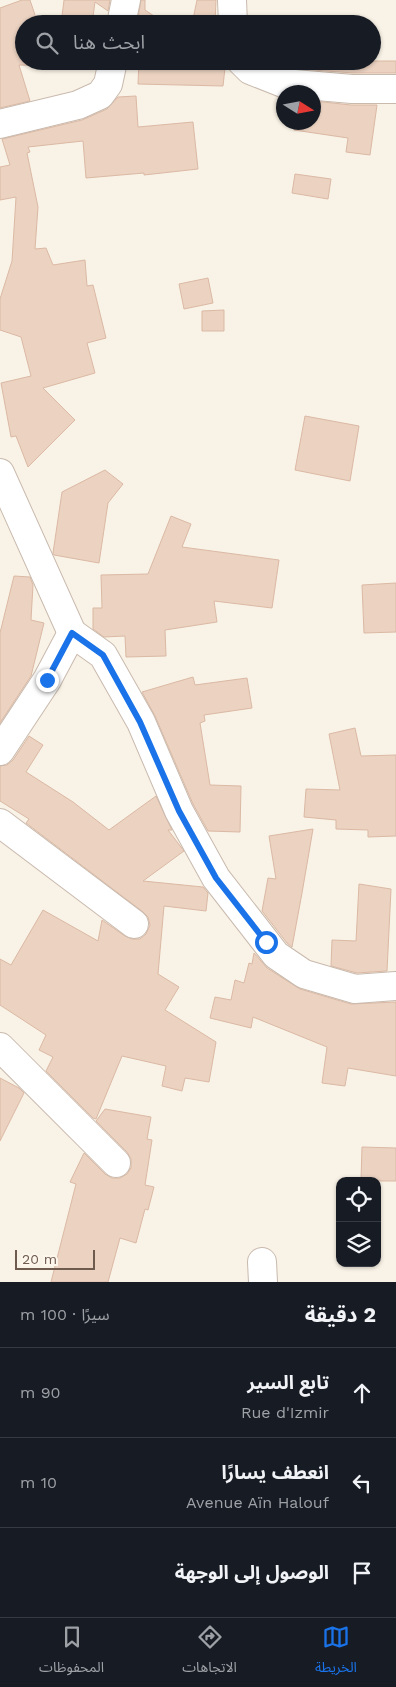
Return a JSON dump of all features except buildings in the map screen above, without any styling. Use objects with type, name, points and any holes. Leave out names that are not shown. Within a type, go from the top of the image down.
[{"type":"street","points":[[123,15],[126,0]]},
{"type":"street","points":[[232,0],[233,15]]},
{"type":"street","points":[[250,70],[283,83],[352,89],[396,89]]},
{"type":"street","points":[[0,124],[78,104],[100,94],[110,72]]},
{"type":"street","points":[[0,473],[72,633],[103,655],[140,722],[179,811],[216,878],[276,955],[304,974],[355,989],[396,986]]},
{"type":"street","points":[[0,751],[47,680],[72,633]]},
{"type":"street","points":[[0,823],[134,924]]},
{"type":"street","points":[[0,1047],[116,1163]]},
{"type":"route","points":[[47,680],[72,633],[103,655],[140,722],[179,811],[216,878],[266,942]]}]
